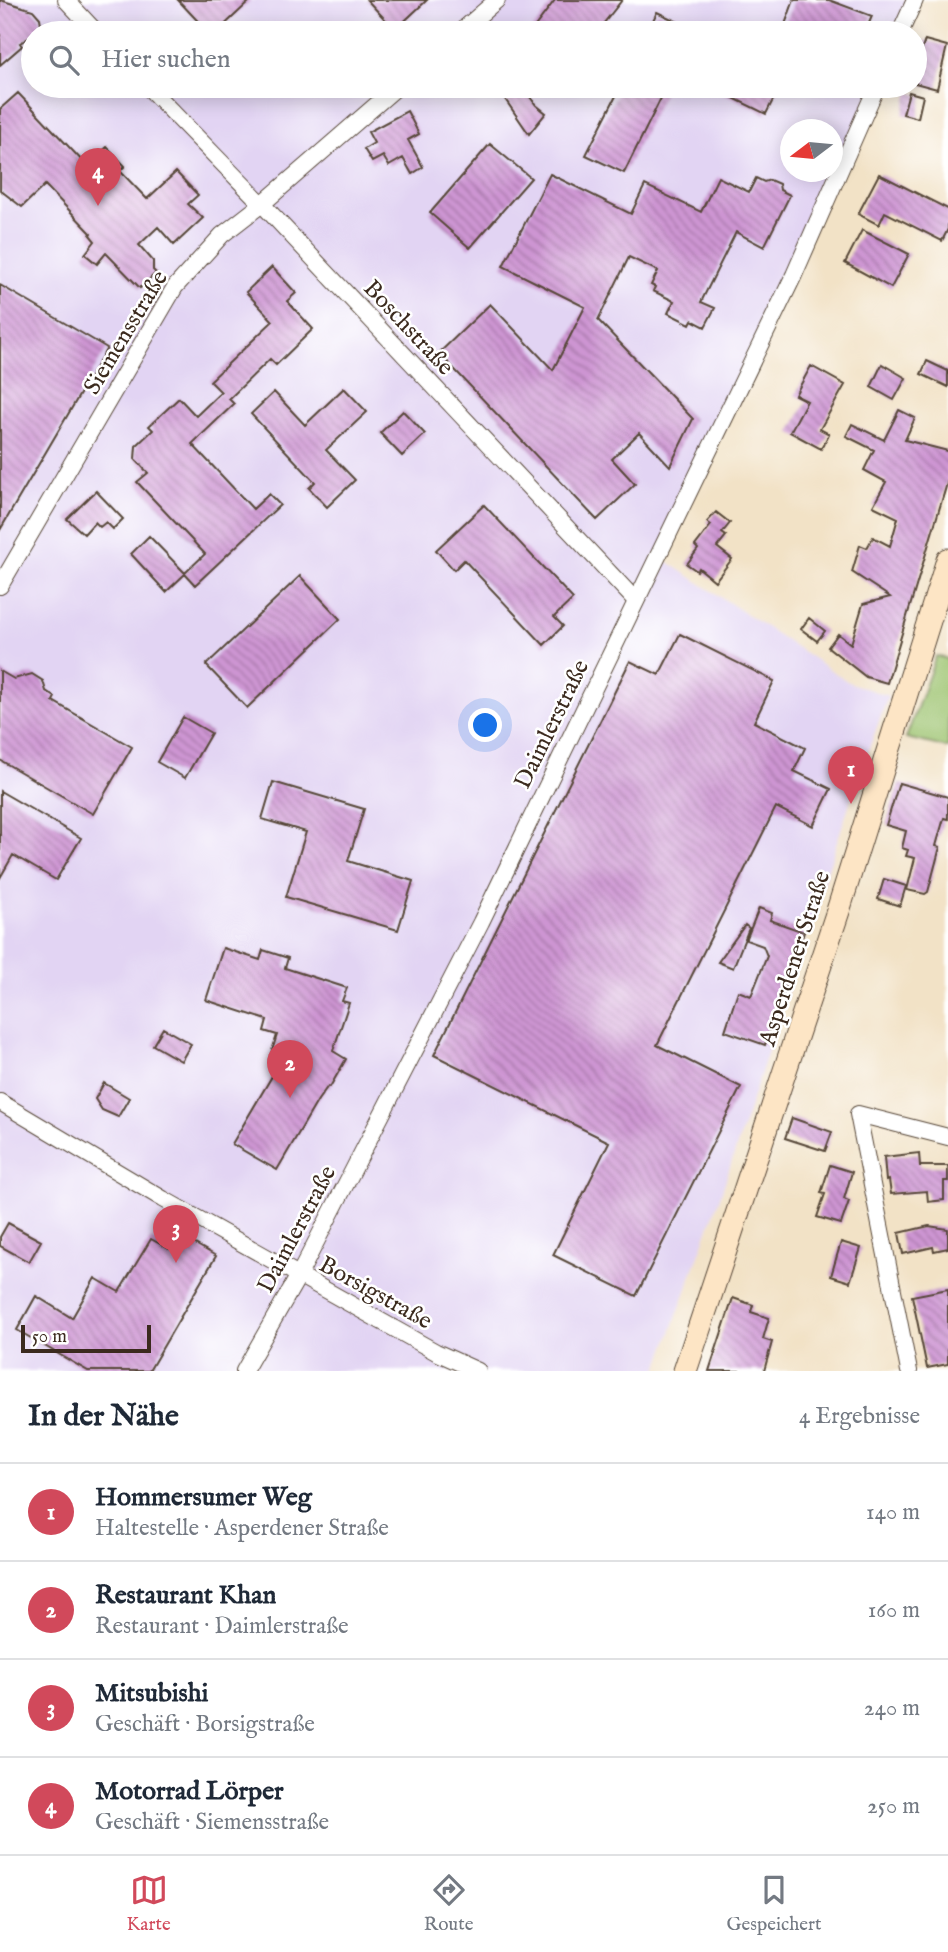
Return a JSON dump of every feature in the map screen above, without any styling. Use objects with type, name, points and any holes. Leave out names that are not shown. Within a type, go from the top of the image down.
[{"type":"main road","name":"Asperdener Straße","points":[[683,1368],[838,911],[948,560]]},
{"type":"street","points":[[66,0],[86,21]]},
{"type":"street","points":[[473,21],[497,0]]},
{"type":"street","points":[[905,21],[915,0]]},
{"type":"street","name":"Boschstraße","points":[[159,98],[636,601]]},
{"type":"street","name":"Siemensstraße","points":[[0,586],[175,287],[222,235],[262,204],[384,98]]},
{"type":"street","name":"Daimlerstraße","points":[[244,1371],[299,1275],[481,922],[794,275],[872,98]]},
{"type":"street","name":"Borsigstraße","points":[[0,1102],[163,1199],[436,1352],[478,1371]]},
{"type":"street","points":[[909,1371],[858,1114],[948,1137]]},
{"type":"shaded area","points":[[0,0],[915,0],[905,21],[21,21],[21,98],[871,98],[843,159],[843,119],[780,119],[780,182],[832,182],[659,556],[850,683],[888,696],[851,799],[721,1194],[657,1371],[0,1371]]},
{"type":"green space","points":[[936,656],[948,659],[948,748],[906,738]]},
{"type":"building","points":[[0,0],[33,10],[40,21],[21,21],[21,47],[0,65]]},
{"type":"building","points":[[178,0],[251,0],[229,21],[198,21]]},
{"type":"building","points":[[367,0],[427,0],[405,21],[387,21]]},
{"type":"building","points":[[555,0],[622,0],[605,21],[539,21]]},
{"type":"building","points":[[794,0],[829,0],[872,16],[870,21],[786,21]]},
{"type":"building","points":[[657,12],[676,21],[653,21]]},
{"type":"building","points":[[927,41],[947,46],[937,89],[927,86]]},
{"type":"building","points":[[18,93],[87,166],[107,147],[125,166],[120,171],[147,199],[176,172],[198,195],[188,204],[203,218],[174,245],[158,227],[139,245],[153,261],[153,270],[156,273],[140,288],[106,253],[97,264],[85,254],[95,241],[91,233],[45,185],[22,207],[0,190],[0,109]]},
{"type":"building","points":[[504,98],[531,98],[546,113],[529,134]]},
{"type":"building","points":[[615,98],[661,98],[624,173],[586,155]]},
{"type":"building","points":[[733,98],[774,98],[766,114]]},
{"type":"building","points":[[907,98],[923,98],[918,118],[903,114]]},
{"type":"building","points":[[407,111],[419,134],[408,140],[423,167],[412,174],[403,158],[389,166],[383,156],[372,162],[364,149],[374,143],[368,132]]},
{"type":"building","points":[[490,144],[531,178],[470,248],[430,213]]},
{"type":"building","points":[[550,174],[631,214],[645,185],[701,212],[718,177],[749,192],[756,178],[764,182],[770,180],[779,184],[780,190],[790,195],[764,247],[736,232],[701,302],[715,308],[705,327],[692,320],[690,324],[668,313],[674,301],[653,291],[655,287],[651,285],[658,271],[629,257],[598,320],[693,419],[670,466],[639,433],[612,459],[635,484],[597,520],[439,353],[490,304],[553,370],[585,307],[503,266]]},
{"type":"building","points":[[879,174],[948,209],[948,229],[942,241],[885,212],[879,225],[858,214]]},
{"type":"building","points":[[862,230],[909,254],[891,288],[845,263]]},
{"type":"building","points":[[272,267],[296,293],[287,301],[313,329],[276,365],[270,359],[229,399],[234,404],[192,444],[253,509],[269,494],[280,505],[195,585],[185,574],[166,592],[131,554],[149,536],[185,573],[205,554],[137,482],[148,473],[135,459],[136,446],[153,430],[149,426],[179,398],[196,416],[221,392],[210,381],[273,321],[246,292]]},
{"type":"building","points":[[0,285],[107,348],[0,530]]},
{"type":"building","points":[[927,361],[948,371],[948,387],[921,374]]},
{"type":"building","points":[[882,364],[906,378],[894,400],[871,387]]},
{"type":"building","points":[[811,366],[845,385],[820,429],[829,434],[821,449],[790,432],[807,401],[795,395]]},
{"type":"building","points":[[344,388],[367,412],[326,450],[355,480],[327,507],[309,488],[315,482],[251,414],[274,392],[305,425]]},
{"type":"building","points":[[899,410],[915,418],[905,440],[948,451],[948,480],[887,683],[866,677],[828,647],[838,634],[851,644],[863,604],[890,597],[852,572],[860,545],[867,548],[873,537],[890,546],[898,518],[873,506],[886,482],[864,470],[874,450],[846,436],[852,424],[884,440]]},
{"type":"building","points":[[403,411],[425,434],[402,456],[380,433]]},
{"type":"building","points":[[96,491],[123,519],[113,529],[106,522],[100,527],[95,522],[84,534],[67,519]]},
{"type":"building","points":[[484,505],[573,599],[554,617],[563,626],[544,645],[464,560],[454,570],[436,550]]},
{"type":"building","points":[[716,512],[730,523],[722,533],[726,536],[717,547],[732,559],[715,581],[699,568],[697,571],[687,564],[698,549],[695,546],[711,525],[707,522]]},
{"type":"building","points":[[300,576],[340,619],[247,708],[206,665]]},
{"type":"building","points":[[809,618],[825,631],[817,641],[801,629]]},
{"type":"building","points":[[680,634],[774,681],[754,722],[805,748],[794,771],[831,789],[813,826],[776,807],[657,1045],[741,1087],[636,1296],[553,1255],[609,1142],[434,1055],[630,661],[659,675]]},
{"type":"building","points":[[0,671],[14,679],[32,674],[43,681],[46,691],[55,697],[53,701],[132,747],[93,814],[0,760]]},
{"type":"building","points":[[183,717],[211,733],[185,778],[157,762]]},
{"type":"building","points":[[273,782],[364,809],[348,861],[413,881],[398,930],[286,897],[306,832],[262,819]]},
{"type":"building","points":[[899,783],[948,797],[948,819],[944,818],[936,846],[940,847],[928,892],[925,894],[907,890],[915,858],[906,856],[908,850],[902,848],[906,831],[886,825]]},
{"type":"building","points":[[0,791],[81,838],[56,880],[13,855],[0,878]]},
{"type":"building","points":[[884,879],[906,886],[900,906],[878,899]]},
{"type":"building","points":[[759,908],[772,913],[770,920],[804,932],[765,1045],[725,1031],[738,991],[751,996],[767,956],[763,946],[746,940]]},
{"type":"building","points":[[745,925],[749,928],[733,968],[718,962]]},
{"type":"building","points":[[223,948],[260,960],[263,950],[288,958],[285,968],[347,988],[342,1001],[349,1003],[333,1051],[346,1059],[330,1087],[328,1086],[318,1100],[277,1170],[232,1144],[278,1066],[269,1060],[277,1035],[264,1031],[267,1020],[206,1000]]},
{"type":"building","points":[[163,1028],[191,1044],[181,1061],[153,1045]]},
{"type":"building","points":[[104,1083],[129,1098],[118,1117],[102,1110],[95,1099]]},
{"type":"building","points":[[792,1118],[832,1132],[825,1151],[785,1138]]},
{"type":"building","points":[[919,1153],[920,1166],[948,1166],[948,1181],[944,1181],[944,1200],[928,1202],[927,1191],[891,1194],[889,1180],[886,1181],[884,1157]]},
{"type":"building","points":[[830,1165],[852,1172],[844,1199],[849,1201],[841,1224],[817,1217],[825,1194],[821,1193]]},
{"type":"building","points":[[8,1223],[41,1241],[29,1262],[0,1246],[0,1237]]},
{"type":"building","points":[[929,1226],[948,1229],[948,1248],[934,1251],[933,1247],[903,1254],[899,1233]]},
{"type":"building","points":[[178,1234],[216,1256],[149,1371],[88,1371],[17,1330],[36,1296],[72,1318],[95,1278],[119,1292],[151,1239],[169,1249]]},
{"type":"building","points":[[841,1242],[861,1248],[850,1282],[831,1276]]},
{"type":"building","points":[[948,1289],[948,1364],[927,1368],[912,1296]]},
{"type":"building","points":[[733,1298],[753,1305],[751,1312],[769,1318],[763,1339],[772,1342],[764,1371],[709,1371]]},
{"type":"place","name":"Motorrad Lörper","points":[[98,206]]},
{"type":"place","name":"Hommersumer Weg","points":[[851,804]]},
{"type":"place","name":"Restaurant Khan","points":[[290,1098]]},
{"type":"place","name":"Mitsubishi","points":[[176,1263]]}]
